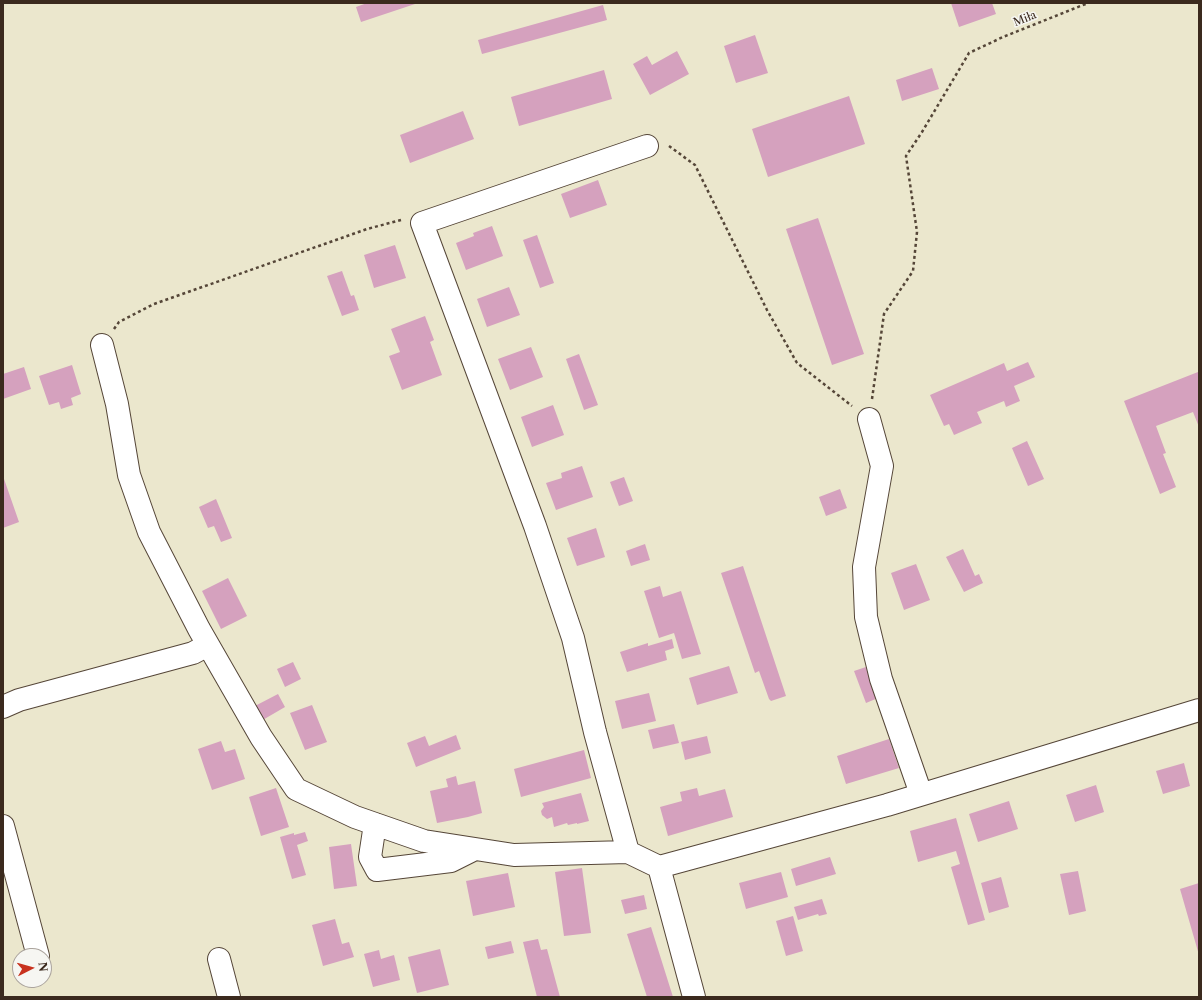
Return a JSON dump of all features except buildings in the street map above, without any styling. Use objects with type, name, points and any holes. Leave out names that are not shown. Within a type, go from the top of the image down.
[{"type":"street","points":[[628,852],[595,732],[572,638],[535,526],[422,223],[646,146]]},
{"type":"street","points":[[102,345],[117,404],[129,475],[149,532],[198,629],[261,737],[296,789],[355,817],[424,841],[514,855],[628,852],[659,867],[921,794],[1199,710]]},
{"type":"street","points":[[869,420],[882,466],[864,567],[866,617],[881,679],[921,794]]},
{"type":"street","points":[[3,707],[19,700],[193,653],[208,645]]},
{"type":"street","points":[[375,824],[370,857],[377,870],[451,861],[475,849]]},
{"type":"street","points":[[3,826],[36,948]]},
{"type":"street","points":[[659,867],[694,997]]},
{"type":"street","points":[[219,959],[229,997]]},
{"type":"path","name":"Miła","points":[[869,420],[884,314],[913,271],[917,232],[906,156],[969,53],[1003,37],[1088,3]]},
{"type":"path","points":[[646,146],[670,146],[695,165],[767,310],[797,363],[869,420]]},
{"type":"path","points":[[102,345],[119,322],[154,304],[367,229],[405,219],[422,223]]}]
